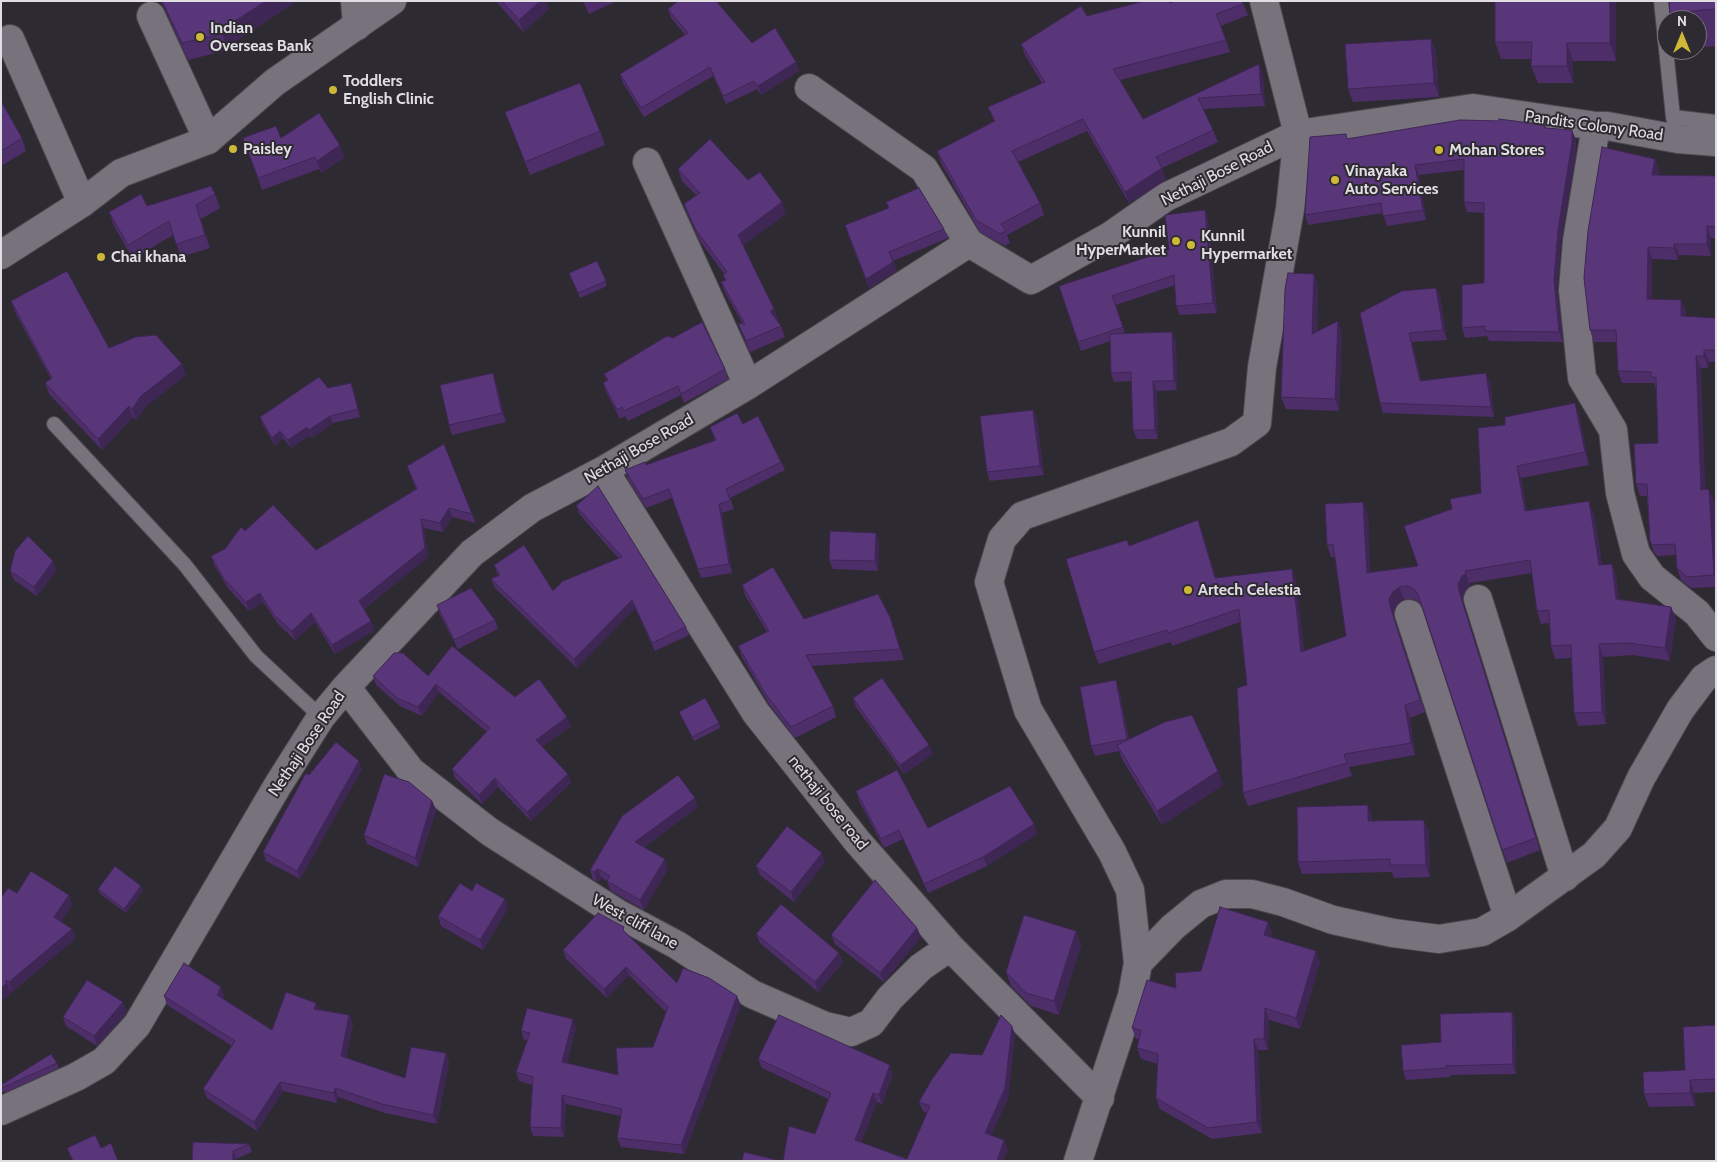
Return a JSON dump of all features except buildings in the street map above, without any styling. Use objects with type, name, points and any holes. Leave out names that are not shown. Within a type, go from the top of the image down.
[{"type":"street","points":[[1,255],[82,203],[121,173],[208,140],[356,14],[392,1]]},
{"type":"street","points":[[1078,1161],[1132,996],[1138,964],[1130,890],[1112,852],[1028,710],[989,582],[1002,539],[1022,516],[1230,442],[1257,423],[1262,367],[1290,209],[1298,134],[1264,1]]},
{"type":"street","points":[[151,16],[208,140]]},
{"type":"street","points":[[10,39],[82,203]]},
{"type":"street","points":[[809,88],[924,169],[969,243]]},
{"type":"street","name":"Nethaji Bose Road","points":[[1,1111],[76,1077],[104,1061],[138,1025],[278,785],[321,718],[346,687],[472,553],[532,508],[604,470],[748,385],[969,243],[1031,280],[1110,236],[1166,197],[1298,134],[1473,108]]},
{"type":"street","name":"Pandits Colony Road","points":[[1473,108],[1596,126],[1675,128],[1716,142]]},
{"type":"street","points":[[1596,126],[1577,241],[1573,290],[1582,378],[1613,430],[1620,493],[1636,554],[1652,577],[1697,613],[1716,637]]},
{"type":"street","points":[[647,162],[748,385]]},
{"type":"street","name":"nethaji bose road","points":[[604,470],[756,713],[857,841],[950,947],[1100,1098]]},
{"type":"street","points":[[1478,599],[1565,877]]},
{"type":"street","points":[[1409,614],[1508,917]]},
{"type":"street","points":[[1138,964],[1173,927],[1200,904],[1226,894],[1252,894],[1283,902],[1342,922],[1392,933],[1439,939],[1482,932],[1508,917],[1594,855],[1618,828],[1641,778],[1680,710],[1704,678],[1716,670]]},
{"type":"street","name":"West cliff lane","points":[[346,687],[411,771],[490,832],[617,913],[677,945],[752,994],[825,1026],[851,1032],[871,1023],[890,998],[921,967],[950,947]]},
{"type":"lane","points":[[1661,1],[1675,128],[1716,122]]},
{"type":"lane","points":[[54,424],[185,565],[256,656],[321,718]]},
{"type":"place","name":"Indian Overseas Bank","points":[[200,37]]},
{"type":"place","name":"Toddlers English Clinic","points":[[333,90]]},
{"type":"place","name":"Paisley","points":[[233,149]]},
{"type":"place","name":"Mohan Stores","points":[[1439,150]]},
{"type":"place","name":"Vinayaka Auto Services","points":[[1335,180]]},
{"type":"place","name":"Kunnil HyperMarket","points":[[1176,241]]},
{"type":"place","name":"Kunnil Hypermarket","points":[[1191,245]]},
{"type":"place","name":"Chai khana","points":[[101,257]]},
{"type":"place","name":"Artech Celestia","points":[[1188,590]]}]
